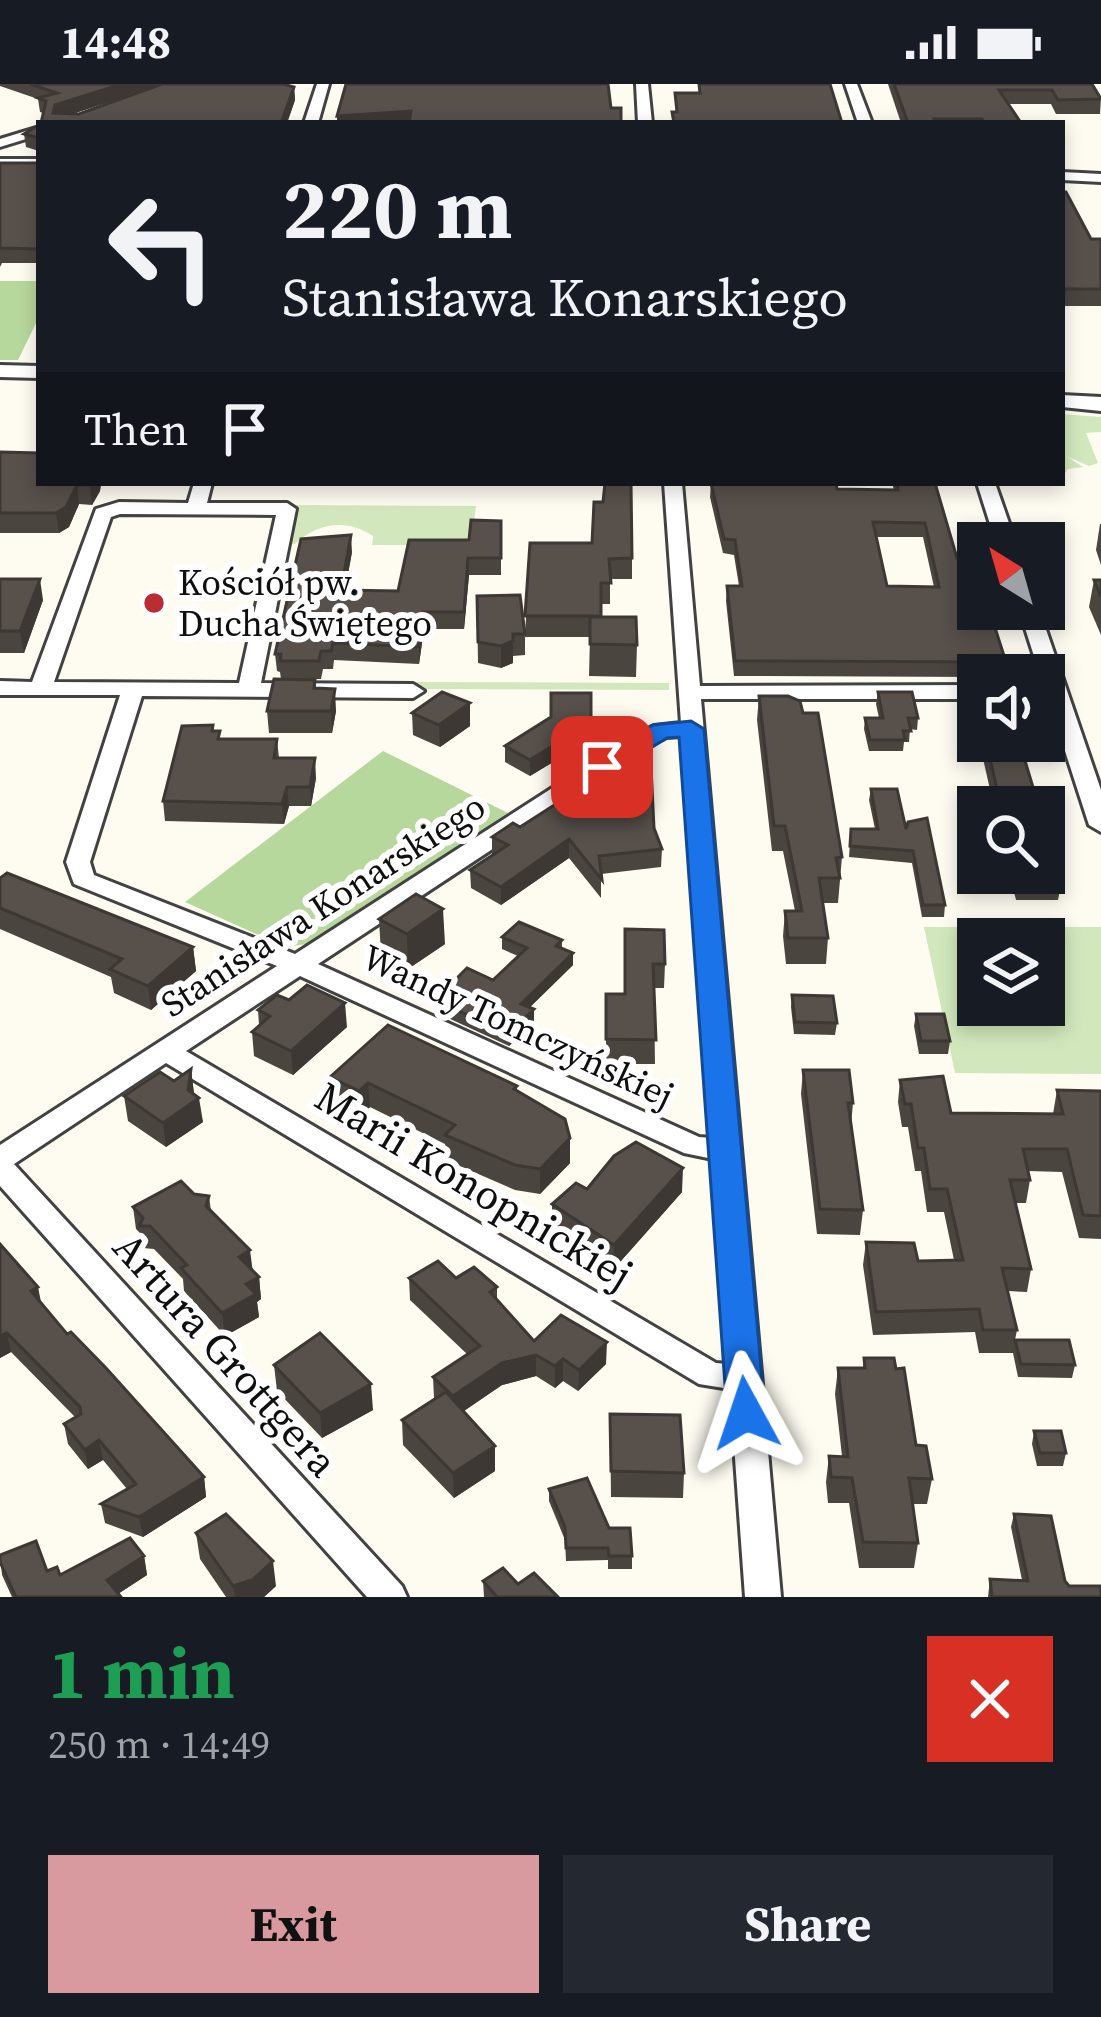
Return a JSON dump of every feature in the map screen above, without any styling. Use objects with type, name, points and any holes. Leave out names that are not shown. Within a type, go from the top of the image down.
[{"type":"street","points":[[312,120],[323,84]]},
{"type":"street","points":[[642,84],[645,120]]},
{"type":"street","points":[[851,84],[864,120]]},
{"type":"street","points":[[0,143],[36,132]]},
{"type":"street","points":[[0,163],[36,163]]},
{"type":"street","points":[[1065,176],[1101,178]]},
{"type":"street","points":[[0,371],[36,371]]},
{"type":"street","points":[[1065,401],[1101,404]]},
{"type":"street","points":[[196,508],[202,486]]},
{"type":"street","points":[[673,486],[763,1597]]},
{"type":"street","points":[[987,486],[999,522]]},
{"type":"street","points":[[41,688],[103,513],[287,509],[249,689]]},
{"type":"street","points":[[0,688],[413,691]]},
{"type":"street","name":"Wandy Tomczyńskiej","points":[[133,688],[78,862],[83,879],[298,965],[694,1146],[724,1150]]},
{"type":"street","points":[[688,693],[957,692]]},
{"type":"street","name":"Stanisława Konarskiego","points":[[0,1163],[641,741],[662,730],[691,729]]},
{"type":"street","points":[[1065,731],[1101,825]]},
{"type":"street","name":"Marii Konopnickiej","points":[[166,1051],[710,1375],[743,1378]]},
{"type":"street","name":"Artura Grottgera","points":[[0,1163],[389,1597]]},
{"type":"green space","points":[[0,281],[36,281],[36,323],[18,360],[0,360]]},
{"type":"green space","points":[[1065,414],[1101,417],[1101,432],[1086,433],[1098,463],[1089,466],[1066,456],[1083,467],[1065,473]]},
{"type":"green space","points":[[293,505],[476,506],[471,545],[372,545],[373,536],[343,525],[322,527],[295,544],[285,544]]},
{"type":"green space","points":[[415,682],[669,683],[669,690],[415,689]]},
{"type":"green space","points":[[383,751],[508,813],[307,944],[285,947],[185,902]]},
{"type":"green space","points":[[924,927],[957,927],[957,1026],[1065,1026],[1065,927],[1101,927],[1101,1074],[955,1073]]},
{"type":"building","points":[[30,84],[122,84],[55,105],[53,113],[79,114],[162,84],[294,87],[282,120],[42,120],[46,101],[38,98],[57,93]]},
{"type":"building","points":[[346,84],[608,84],[611,108],[621,108],[621,120],[410,120],[411,111],[337,116]]},
{"type":"building","points":[[699,84],[830,84],[841,120],[673,120],[675,93],[700,93]]},
{"type":"building","points":[[894,84],[1092,84],[1101,99],[1058,100],[1052,90],[999,90],[1019,120],[907,120]]},
{"type":"building","points":[[0,163],[36,163],[36,249],[0,248]]},
{"type":"building","points":[[1065,192],[1091,239],[1101,239],[1101,289],[1065,289]]},
{"type":"building","points":[[0,452],[36,453],[36,486],[76,486],[66,507],[56,513],[0,513]]},
{"type":"building","points":[[605,486],[631,486],[632,558],[609,559],[611,583],[601,583],[601,616],[525,616],[530,543],[592,543],[594,502],[603,502]]},
{"type":"building","points":[[712,486],[898,490],[897,486],[936,486],[957,558],[957,630],[996,630],[1003,654],[957,654],[957,662],[735,661],[727,586],[742,586],[735,540],[724,539]],"holes":[[[873,522],[925,523],[939,587],[887,586]]]},
{"type":"building","points":[[471,520],[501,521],[501,558],[468,558],[464,612],[423,612],[419,647],[333,643],[331,651],[321,651],[319,661],[280,661],[281,654],[275,654],[301,539],[351,535],[341,590],[398,591],[409,540],[469,540]]},
{"type":"building","points":[[0,579],[40,579],[20,631],[0,631]]},
{"type":"building","points":[[520,595],[525,634],[513,634],[513,641],[501,646],[478,642],[477,596]]},
{"type":"building","points":[[590,617],[636,617],[637,645],[590,644]]},
{"type":"building","points":[[274,679],[315,680],[314,688],[335,689],[331,711],[267,711]]},
{"type":"building","points":[[442,692],[470,703],[439,725],[412,713]]},
{"type":"building","points":[[878,692],[912,692],[918,718],[908,718],[911,731],[903,731],[905,740],[870,740],[865,718],[883,718]]},
{"type":"building","points":[[551,693],[591,693],[591,722],[530,760],[505,746],[551,717]]},
{"type":"building","points":[[759,696],[788,696],[800,701],[803,713],[818,713],[842,857],[836,858],[840,878],[819,878],[828,938],[788,938],[785,911],[802,911],[785,826],[774,826]]},
{"type":"building","points":[[213,725],[212,731],[220,731],[218,739],[277,739],[274,758],[315,758],[310,787],[287,787],[282,804],[163,801],[182,726]]},
{"type":"building","points":[[991,762],[1025,762],[1033,786],[996,786]]},
{"type":"building","points":[[627,767],[651,767],[654,828],[662,849],[599,856],[602,880],[569,839],[501,887],[470,870],[508,845],[492,837],[513,823],[520,827],[581,788],[612,804],[611,777]]},
{"type":"building","points":[[871,789],[897,789],[906,829],[908,822],[927,818],[945,905],[923,905],[913,851],[850,846],[851,829],[878,829]]},
{"type":"building","points":[[7,873],[193,947],[148,986],[110,969],[122,959],[0,908],[0,878]]},
{"type":"building","points":[[416,894],[443,909],[407,934],[379,919]]},
{"type":"building","points":[[519,922],[562,940],[556,946],[573,953],[521,1004],[534,1009],[509,1034],[435,1000],[467,968],[493,980],[527,948],[502,937]]},
{"type":"building","points":[[625,929],[664,930],[665,964],[653,964],[656,1040],[606,1039],[606,994],[625,994]]},
{"type":"building","points":[[307,985],[345,1003],[291,1051],[252,1032],[270,1016],[258,1010],[277,995],[289,1000]]},
{"type":"building","points":[[792,995],[833,996],[837,1023],[795,1022]]},
{"type":"building","points":[[916,1014],[944,1014],[950,1041],[921,1041]]},
{"type":"building","points":[[388,1025],[517,1086],[514,1089],[565,1119],[570,1138],[540,1169],[515,1165],[445,1135],[455,1125],[368,1083],[359,1091],[330,1077]]},
{"type":"building","points":[[191,1069],[188,1090],[199,1098],[163,1123],[124,1096],[160,1072],[174,1081]]},
{"type":"building","points":[[803,1070],[849,1070],[853,1103],[848,1103],[863,1210],[820,1209]]},
{"type":"building","points":[[943,1076],[951,1113],[1063,1114],[1057,1090],[1101,1091],[1101,1216],[1083,1215],[1067,1149],[1023,1149],[1030,1180],[1010,1180],[1031,1269],[1002,1268],[1017,1330],[983,1330],[979,1309],[876,1312],[866,1242],[914,1243],[918,1261],[963,1260],[947,1189],[930,1189],[924,1148],[918,1148],[911,1104],[905,1104],[900,1080]]},
{"type":"building","points":[[636,1142],[683,1168],[614,1245],[552,1204],[576,1183],[587,1189],[614,1156]]},
{"type":"building","points":[[181,1181],[194,1194],[209,1196],[206,1206],[250,1250],[239,1257],[259,1277],[246,1284],[256,1294],[222,1313],[181,1268],[187,1265],[150,1226],[139,1226],[143,1218],[133,1207]]},
{"type":"building","points":[[0,1244],[38,1287],[31,1291],[67,1334],[71,1332],[106,1368],[204,1477],[139,1517],[101,1504],[136,1484],[99,1440],[85,1450],[64,1424],[81,1414],[80,1407],[7,1333],[0,1336]]},
{"type":"building","points":[[438,1261],[456,1278],[474,1267],[497,1287],[490,1292],[534,1341],[561,1315],[607,1342],[579,1370],[563,1359],[555,1366],[536,1355],[502,1363],[453,1396],[433,1377],[480,1346],[409,1278]]},
{"type":"building","points":[[320,1333],[371,1384],[320,1413],[274,1365]]},
{"type":"building","points":[[1015,1340],[1069,1340],[1075,1365],[1021,1364]]},
{"type":"building","points":[[864,1358],[894,1358],[896,1369],[904,1368],[916,1445],[926,1446],[932,1479],[909,1478],[918,1543],[863,1542],[852,1478],[831,1477],[829,1456],[848,1457],[838,1368],[865,1368]]},
{"type":"building","points":[[446,1392],[495,1446],[453,1473],[402,1420]]},
{"type":"building","points":[[610,1414],[680,1415],[684,1473],[611,1471]]},
{"type":"building","points":[[1034,1431],[1061,1431],[1066,1453],[1040,1453]]},
{"type":"building","points":[[587,1478],[609,1528],[630,1528],[632,1556],[609,1556],[608,1548],[566,1548],[565,1527],[549,1489]]},
{"type":"building","points":[[226,1514],[273,1561],[252,1580],[233,1586],[196,1533]]},
{"type":"building","points":[[1014,1514],[1051,1516],[1065,1581],[1069,1586],[1101,1586],[1101,1597],[992,1597],[990,1579],[1028,1581]]},
{"type":"building","points":[[130,1538],[144,1556],[107,1580],[121,1597],[16,1597],[0,1562],[0,1555],[36,1541],[47,1571],[57,1567],[60,1575]]},
{"type":"building","points":[[503,1568],[518,1584],[534,1573],[558,1597],[497,1597],[483,1581]]},
{"type":"place","name":"Kościół pw. Ducha Świętego","points":[[154,603]]},
{"type":"route","points":[[602,767],[662,730],[691,729],[746,1413]]}]
